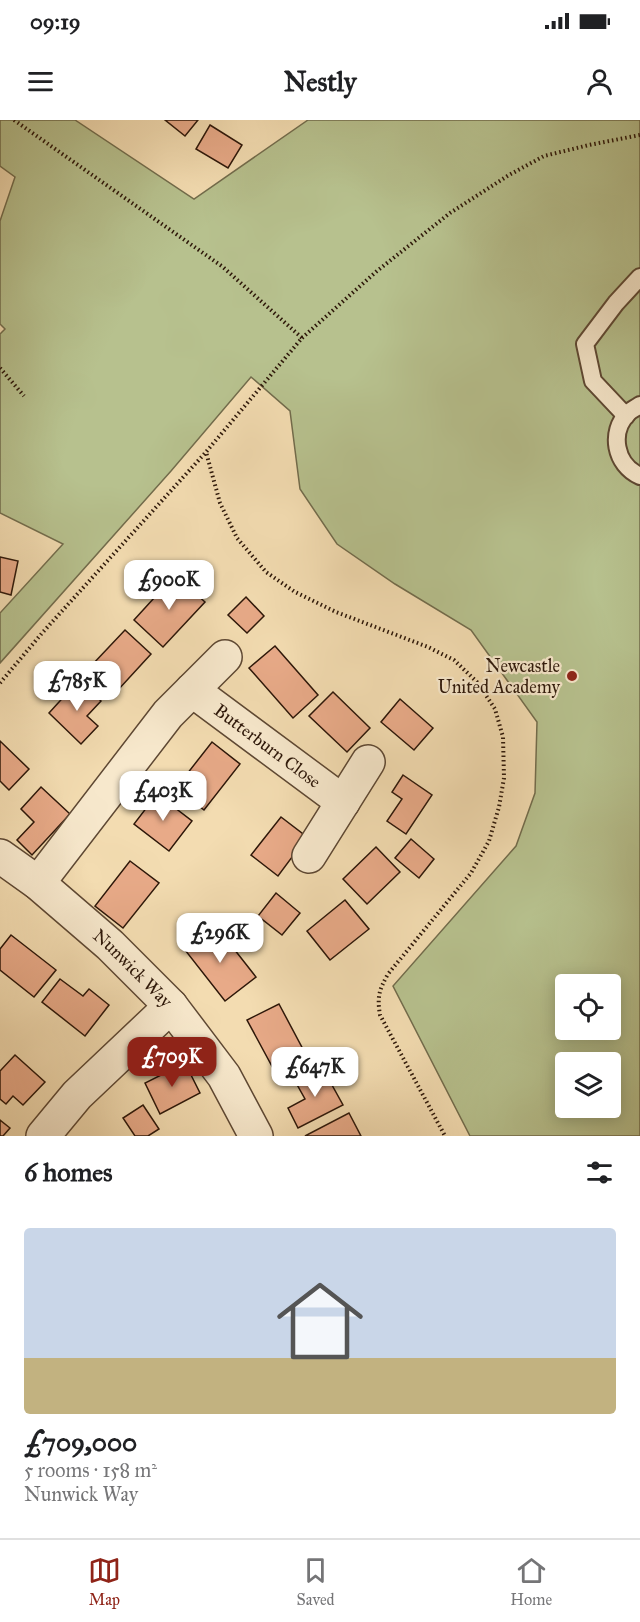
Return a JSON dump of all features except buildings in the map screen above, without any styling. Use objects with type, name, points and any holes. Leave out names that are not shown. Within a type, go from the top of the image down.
[{"type":"street","points":[[38,883],[168,714],[225,657]]},
{"type":"street","name":"Butterburn Close","points":[[192,690],[343,802]]},
{"type":"street","points":[[309,856],[368,762]]},
{"type":"street","name":"Nunwick Way","points":[[0,856],[38,883],[110,945],[171,1006],[224,1076],[256,1136]]},
{"type":"street","points":[[43,1136],[77,1095],[171,1006]]},
{"type":"lane","points":[[626,416],[593,381],[585,344],[616,303],[640,277]]},
{"type":"lane","points":[[640,405],[629,411],[620,423],[616,437],[617,451],[624,465],[640,476]]},
{"type":"path","points":[[14,120],[223,267],[302,338]]},
{"type":"path","points":[[0,683],[43,632],[206,452],[302,338],[377,271],[450,213],[509,175],[544,156],[640,135]]},
{"type":"path","points":[[0,368],[24,396]]},
{"type":"path","points":[[206,452],[220,503],[237,538],[266,572],[295,592],[336,612],[428,647],[454,660],[477,682],[495,709],[503,737],[504,778],[500,807],[489,841],[471,873],[388,974],[378,1000],[380,1015],[445,1136]]},
{"type":"green space","points":[[0,120],[75,120],[194,199],[308,120],[640,120],[640,1136],[470,1136],[393,986],[516,846],[535,793],[537,722],[471,630],[395,584],[337,544],[300,489],[290,411],[251,377],[171,471],[0,663],[0,613],[63,544],[0,513],[0,334],[5,329],[0,324],[0,221],[15,177],[0,166]]},
{"type":"place","name":"Newcastle United Academy","points":[[572,676]]}]
